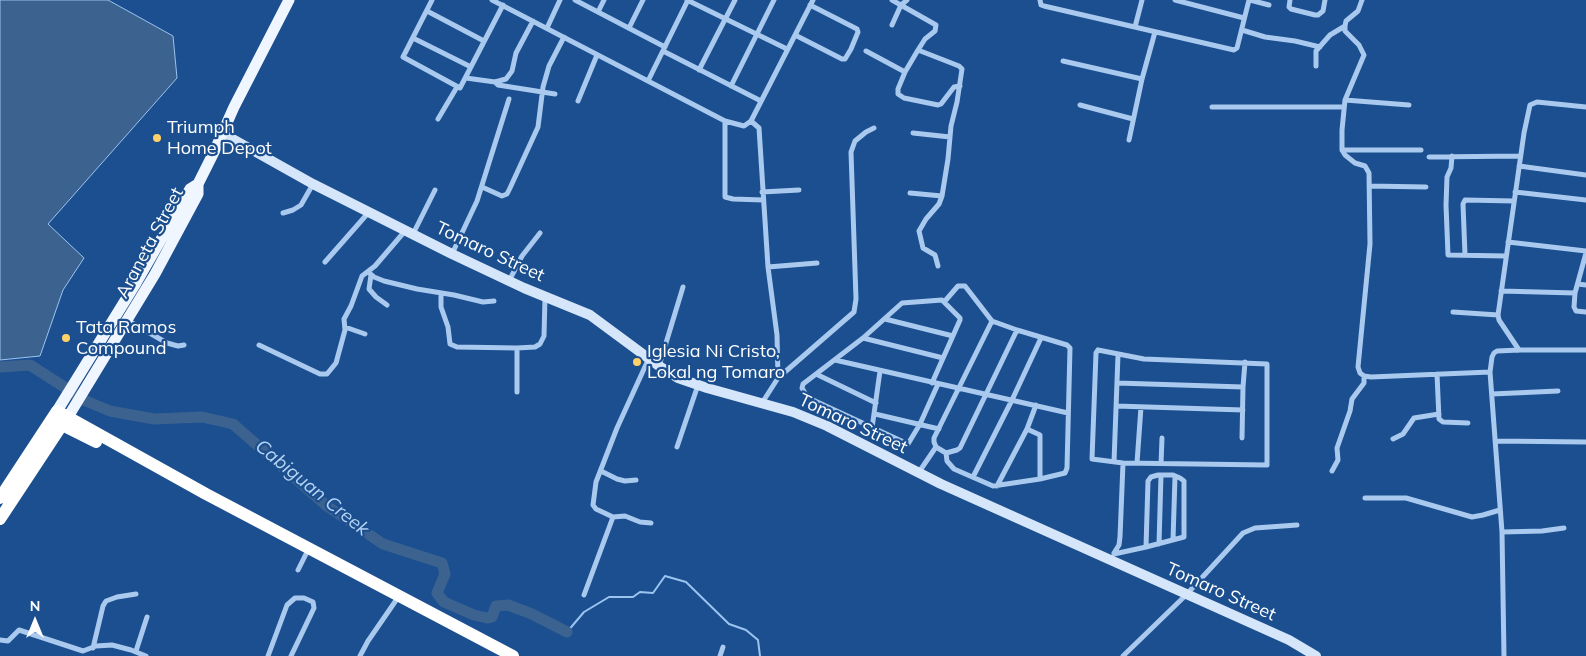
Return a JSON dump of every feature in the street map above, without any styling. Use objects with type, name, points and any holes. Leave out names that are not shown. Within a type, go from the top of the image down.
[{"type":"highway","name":"Araneta Street","points":[[0,498],[60,418]]},
{"type":"highway","points":[[60,418],[513,656]]},
{"type":"highway","name":"Araneta Street","points":[[0,519],[9,486]]},
{"type":"highway","points":[[399,597],[504,656]]},
{"type":"main road","name":"Araneta Street","points":[[60,418],[127,320],[155,274],[198,194],[198,184],[234,107],[289,0]]},
{"type":"main road","name":"Araneta Street","points":[[79,389],[190,189],[198,184]]},
{"type":"street","points":[[432,0],[403,57],[461,88],[502,6]]},
{"type":"street","points":[[492,0],[724,121],[744,126],[751,121],[811,3],[857,29],[858,32],[851,48],[845,58],[842,59],[795,35]]},
{"type":"street","points":[[547,28],[560,0]]},
{"type":"street","points":[[575,0],[630,28],[699,70],[761,101]]},
{"type":"street","points":[[598,12],[604,0]]},
{"type":"street","points":[[630,28],[643,0]]},
{"type":"street","points":[[648,81],[688,0],[788,49]]},
{"type":"street","points":[[699,70],[735,0]]},
{"type":"street","points":[[731,86],[774,0]]},
{"type":"street","points":[[892,0],[936,25],[935,31],[925,39],[904,72],[898,94],[904,98],[938,105],[954,87],[960,86]]},
{"type":"street","points":[[892,25],[901,5],[907,0]]},
{"type":"street","points":[[1040,0],[1041,5],[1044,6],[1234,50],[1237,48],[1249,0],[1269,5]]},
{"type":"street","points":[[1135,27],[1142,0]]},
{"type":"street","points":[[1174,0],[1244,18]]},
{"type":"street","points":[[1206,8],[1208,0]]},
{"type":"street","points":[[1290,0],[1289,7],[1291,9],[1315,15],[1323,11],[1325,0]]},
{"type":"street","points":[[1362,0],[1358,11],[1346,21],[1345,26],[1345,31],[1359,45],[1364,54],[1345,100],[1342,130],[1342,150],[1350,160],[1368,169],[1370,244],[1358,361],[1360,373],[1364,376],[1490,372]]},
{"type":"street","points":[[427,11],[484,42]]},
{"type":"street","points":[[466,78],[495,82],[506,79],[512,71],[516,54],[533,21]]},
{"type":"street","points":[[1316,66],[1315,55],[1320,47],[1330,35],[1345,26]]},
{"type":"street","points":[[1242,30],[1265,37],[1295,40],[1320,47]]},
{"type":"street","points":[[1129,140],[1142,78],[1155,32]]},
{"type":"street","points":[[413,38],[471,67]]},
{"type":"street","points":[[482,187],[498,195],[504,196],[507,194],[538,127],[542,92],[549,66],[564,38]]},
{"type":"street","points":[[918,50],[959,66],[962,69],[942,196],[939,204],[926,219],[919,231],[923,248],[935,255],[938,266]]},
{"type":"street","points":[[866,51],[904,72]]},
{"type":"street","points":[[578,101],[597,55]]},
{"type":"street","points":[[1063,61],[1142,78]]},
{"type":"street","points":[[495,82],[498,85],[555,94]]},
{"type":"street","points":[[438,119],[457,87]]},
{"type":"street","points":[[452,254],[482,187],[509,99]]},
{"type":"street","points":[[1345,100],[1408,105]]},
{"type":"street","points":[[1519,350],[1499,320],[1498,314],[1520,156],[1530,105],[1534,103],[1557,103],[1586,107]]},
{"type":"street","points":[[1080,105],[1133,119]]},
{"type":"street","points":[[1212,107],[1343,107]]},
{"type":"street","points":[[724,121],[725,197],[763,200]]},
{"type":"street","points":[[751,121],[758,128],[768,267],[777,335],[778,378]]},
{"type":"street","points":[[762,403],[778,378],[854,312],[856,299],[852,147],[860,136],[874,128]]},
{"type":"street","name":"Tomaro Street","points":[[222,133],[313,184],[452,254],[509,281],[590,315],[678,378],[793,412],[828,426],[919,472],[1111,557],[1186,594],[1289,640],[1316,656]]},
{"type":"street","points":[[913,133],[950,137]]},
{"type":"street","points":[[1342,150],[1421,150]]},
{"type":"street","points":[[1452,156],[1448,177],[1447,252],[1450,256],[1506,256]]},
{"type":"street","points":[[1429,157],[1520,156]]},
{"type":"street","points":[[1519,166],[1586,175]]},
{"type":"street","points":[[283,213],[293,210],[301,204],[313,184]]},
{"type":"street","points":[[1369,186],[1426,187]]},
{"type":"street","points":[[259,345],[324,375],[332,369],[336,363],[346,314],[351,306],[362,276],[370,273],[409,232],[435,190]]},
{"type":"street","points":[[762,192],[799,190]]},
{"type":"street","points":[[1515,192],[1586,200]]},
{"type":"street","points":[[910,194],[942,196]]},
{"type":"street","points":[[1465,255],[1465,200],[1514,201]]},
{"type":"street","points":[[325,262],[369,212]]},
{"type":"street","points":[[509,281],[522,256],[540,233]]},
{"type":"street","points":[[1508,242],[1586,252],[1575,293],[1574,309],[1586,312]]},
{"type":"street","points":[[768,267],[817,263]]},
{"type":"street","points":[[370,273],[384,281],[488,303],[494,301]]},
{"type":"street","points":[[370,273],[369,289],[376,297],[388,305]]},
{"type":"street","points":[[1578,284],[1586,285]]},
{"type":"street","points":[[659,366],[683,286]]},
{"type":"street","points":[[945,301],[960,318],[959,323],[943,358],[920,424],[908,444],[829,408],[806,395],[802,388],[803,384],[863,338],[902,303],[945,301],[958,286],[965,286],[992,321],[1070,348],[1066,470],[1063,474],[997,486],[988,485],[950,466],[946,453],[936,446],[934,442],[992,321]]},
{"type":"street","points":[[1501,292],[1575,293]]},
{"type":"street","points":[[441,293],[441,307],[448,327],[450,344],[453,346],[517,348],[535,347],[540,344],[544,336],[545,296]]},
{"type":"street","points":[[1453,312],[1498,314]]},
{"type":"street","points":[[885,319],[953,336]]},
{"type":"street","points":[[127,320],[167,343],[178,346],[184,345]]},
{"type":"street","points":[[344,327],[365,334]]},
{"type":"street","points":[[946,453],[960,448],[1017,330]]},
{"type":"street","points":[[863,338],[943,358]]},
{"type":"street","points":[[973,477],[1041,338]]},
{"type":"street","points":[[517,348],[517,392]]},
{"type":"street","points":[[1098,350],[1101,350],[1118,355],[1144,359],[1265,362],[1268,368],[1267,466],[1123,463],[1092,459],[1096,353],[1098,350]]},
{"type":"street","points":[[1504,656],[1502,532],[1490,365],[1494,353],[1519,350],[1586,350]]},
{"type":"street","points":[[1114,462],[1118,355]]},
{"type":"street","points":[[649,358],[616,428],[596,482],[593,505],[596,509],[613,516],[651,523]]},
{"type":"street","points":[[835,360],[1068,413]]},
{"type":"street","points":[[1242,438],[1245,362]]},
{"type":"street","points":[[872,428],[880,371]]},
{"type":"street","points":[[816,374],[876,403]]},
{"type":"street","points":[[1437,374],[1439,419],[1443,422],[1468,423]]},
{"type":"street","points":[[1332,471],[1338,460],[1337,448],[1352,400],[1364,383],[1364,376]]},
{"type":"street","points":[[1117,383],[1244,387]]},
{"type":"street","points":[[677,447],[698,385]]},
{"type":"street","points":[[1492,394],[1558,392]]},
{"type":"street","points":[[997,486],[1027,429],[1036,406]]},
{"type":"street","points":[[1116,406],[1243,410]]},
{"type":"street","points":[[1138,463],[1141,407]]},
{"type":"street","points":[[875,414],[939,429]]},
{"type":"street","points":[[1393,439],[1403,434],[1414,418],[1439,414]]},
{"type":"street","points":[[1027,429],[1040,435],[1040,479]]},
{"type":"street","points":[[1161,464],[1162,438]]},
{"type":"street","points":[[1495,441],[1586,442]]},
{"type":"street","points":[[919,472],[936,446]]},
{"type":"street","points":[[1111,557],[1119,545],[1123,463]]},
{"type":"street","points":[[601,470],[616,479],[625,481],[636,480]]},
{"type":"street","points":[[1111,557],[1184,537],[1184,481],[1180,478],[1154,475],[1148,481],[1146,547]]},
{"type":"street","points":[[1159,544],[1161,475]]},
{"type":"street","points":[[1173,540],[1175,477]]},
{"type":"street","points":[[1365,498],[1406,498],[1472,516],[1483,516],[1500,510]]},
{"type":"street","points":[[584,594],[613,516]]},
{"type":"street","points":[[1123,656],[1186,594],[1243,533],[1255,528],[1297,525]]},
{"type":"street","points":[[1502,532],[1542,531],[1564,528]]},
{"type":"street","points":[[298,570],[308,549]]},
{"type":"street","points":[[92,648],[106,601],[117,596],[136,594]]},
{"type":"street","points":[[360,656],[368,641],[399,597]]},
{"type":"street","points":[[268,656],[287,605],[295,598],[311,600],[314,608],[291,656]]},
{"type":"street","points":[[136,651],[146,617]]},
{"type":"street","points":[[0,640],[8,641],[19,630],[84,651],[112,645],[136,651],[146,656]]},
{"type":"street","points":[[720,656],[723,646]]},
{"type":"water","points":[[0,0],[108,0],[173,36],[177,78],[48,224],[84,258],[63,290],[40,356],[0,360]]},
{"type":"waterway","name":"Cabiguan Creek","points":[[0,367],[30,365],[86,401],[110,411],[154,419],[202,417],[233,424],[327,506],[383,544],[442,563],[445,574],[437,593],[444,602],[474,615],[487,618],[492,617],[496,606],[508,605],[532,614],[567,632]]},
{"type":"waterway","name":"Cabiguan Creek","points":[[567,632],[584,612],[609,597],[633,597],[640,592],[653,593],[665,576],[686,582],[729,624],[746,630],[758,640],[760,656]]},
{"type":"place","name":"Triumph Home Depot","points":[[157,138]]},
{"type":"place","name":"Tata Ramos Compound","points":[[66,338]]},
{"type":"place","name":"Iglesia Ni Cristo, Lokal ng Tomaro","points":[[637,362]]}]
